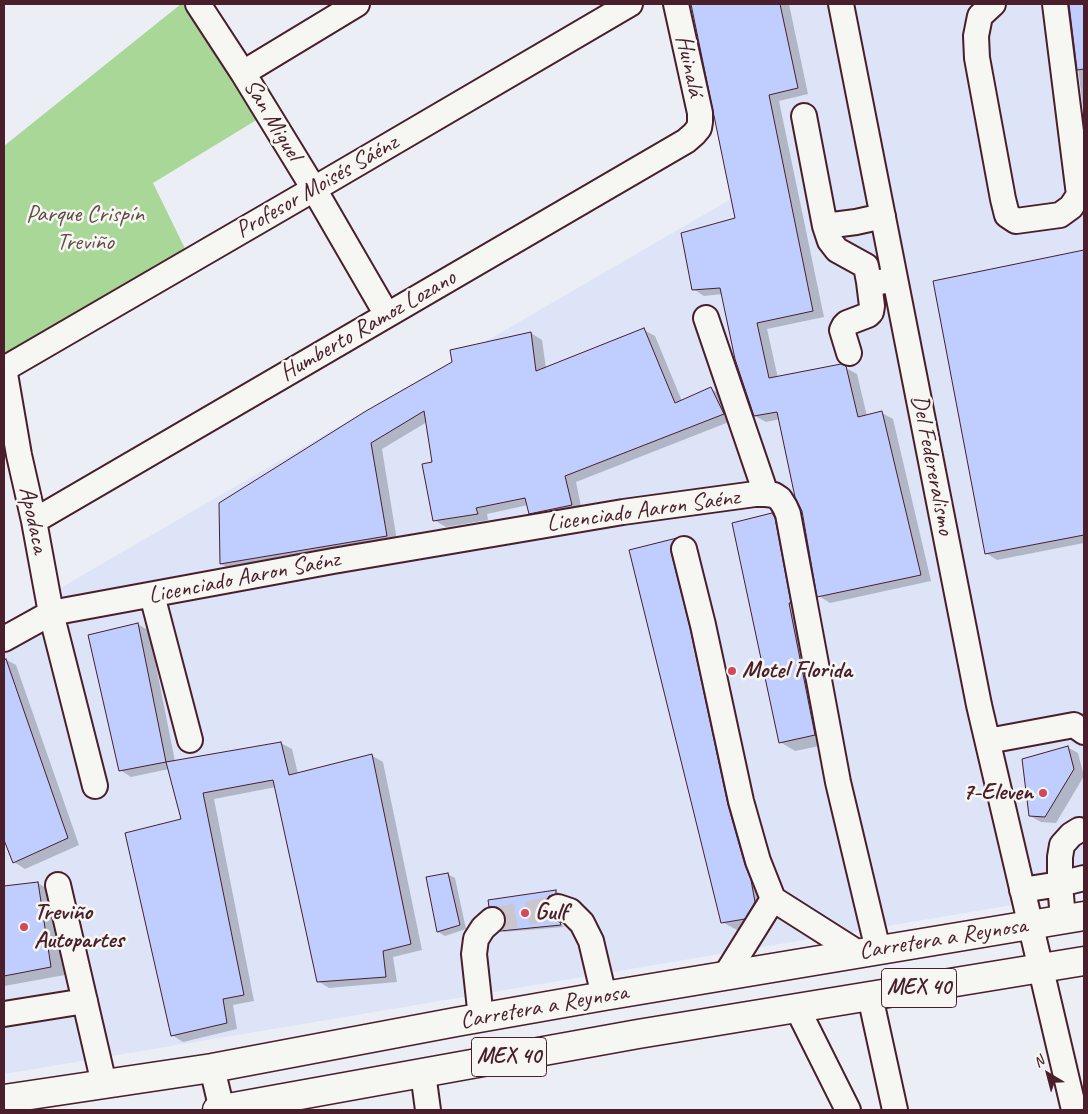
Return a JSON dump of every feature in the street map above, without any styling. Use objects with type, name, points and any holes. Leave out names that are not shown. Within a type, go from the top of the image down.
[{"type":"main road","name":"Carretera a Reynosa","points":[[4,1099],[212,1068],[604,996],[1074,918]]},
{"type":"main road","name":"Carretera a Reynosa","points":[[220,1110],[638,1034],[1084,961]]},
{"type":"street","name":"San Miguel","points":[[198,4],[243,73],[387,315]]},
{"type":"street","points":[[243,73],[357,4]]},
{"type":"street","name":"Profesor Moisés Sáénz","points":[[4,368],[314,190],[630,4]]},
{"type":"street","name":"Huinalá","points":[[676,4],[700,113],[699,128]]},
{"type":"street","name":"Del Federeralismo","points":[[841,4],[970,659],[1074,1110]]},
{"type":"street","points":[[994,4],[980,16],[976,36],[977,58],[1003,200],[1007,215],[1016,222],[1060,215],[1072,207],[1079,195],[1055,4]]},
{"type":"street","points":[[804,116],[825,226],[830,241],[837,250],[866,266],[872,306],[871,312],[844,326],[842,330],[849,353]]},
{"type":"street","name":"Humberto Ramoz Lozano","points":[[34,521],[686,141],[699,128]]},
{"type":"street","points":[[825,226],[883,216]]},
{"type":"street","points":[[869,282],[876,283],[895,278]]},
{"type":"street","points":[[706,318],[766,494]]},
{"type":"street","name":"Apodaca","points":[[4,368],[12,460],[34,521],[51,613],[95,786]]},
{"type":"street","name":"Licenciado Aaron Saénz","points":[[4,639],[51,613],[333,561],[623,512],[755,494],[774,495],[780,499],[788,514],[868,952]]},
{"type":"street","points":[[684,549],[703,625],[740,801],[758,861],[773,899],[868,952]]},
{"type":"street","points":[[152,595],[190,740]]},
{"type":"street","points":[[988,741],[1074,725],[1084,732]]},
{"type":"street","points":[[1074,918],[1060,884],[1060,857],[1062,845],[1071,835],[1079,830]]},
{"type":"street","points":[[1022,890],[1084,878]]},
{"type":"street","points":[[58,886],[104,1084]]},
{"type":"street","points":[[725,976],[773,899]]},
{"type":"street","points":[[558,907],[570,911],[582,923],[592,941],[604,996]]},
{"type":"street","points":[[481,1018],[474,954],[476,939],[483,928],[492,920]]},
{"type":"street","points":[[870,996],[895,1110]]},
{"type":"street","points":[[4,1014],[85,1001]]},
{"type":"street","points":[[797,1008],[848,1110]]},
{"type":"street","points":[[212,1068],[220,1110]]},
{"type":"street","points":[[422,1073],[428,1110]]},
{"type":"shaded area","points":[[690,4],[1084,4],[1084,893],[4,1074],[4,624],[74,580],[731,199]]},
{"type":"green space","name":"Parque Crispín Treviño","points":[[181,4],[198,4],[268,113],[153,183],[191,261],[4,368],[4,146]]},
{"type":"building","points":[[691,4],[780,4],[798,88],[769,95],[813,311],[757,323],[769,378],[841,364],[846,366],[858,417],[882,411],[921,575],[817,597],[802,511],[795,497],[777,412],[754,416],[735,359],[720,288],[692,290],[681,233],[735,218]]},
{"type":"building","points":[[1069,4],[1084,4],[1084,69],[1077,70]]},
{"type":"building","points":[[1084,250],[1084,535],[985,554],[933,281]]},
{"type":"building","points":[[644,328],[675,403],[711,387],[724,414],[565,476],[572,505],[529,514],[525,498],[476,508],[478,514],[433,521],[422,464],[432,462],[424,411],[371,443],[387,536],[220,564],[219,503],[366,411],[452,362],[450,350],[531,332],[536,371]]},
{"type":"building","points":[[772,513],[775,518],[791,603],[789,603],[815,735],[779,743],[732,523]]},
{"type":"building","points":[[677,538],[671,545],[671,552],[690,628],[728,805],[751,880],[755,902],[745,919],[721,923],[629,550]]},
{"type":"building","points":[[138,623],[166,762],[119,771],[88,635]]},
{"type":"building","points":[[6,659],[68,838],[13,863],[4,840],[4,660]]},
{"type":"building","points":[[281,742],[289,775],[372,754],[411,944],[383,951],[386,977],[317,982],[273,780],[203,793],[244,995],[223,999],[227,1023],[171,1036],[125,833],[181,819],[166,762]]},
{"type":"building","name":"7-Eleven","points":[[1068,746],[1074,769],[1045,817],[1029,816],[1022,759]]},
{"type":"building","points":[[448,873],[460,925],[437,932],[426,877]]},
{"type":"building","name":"Treviño Autopartes","points":[[38,882],[51,967],[4,976],[4,886]]},
{"type":"building","name":"Gulf","points":[[556,890],[556,894],[549,896],[545,902],[544,909],[548,916],[560,922],[561,925],[500,931],[505,925],[505,917],[497,907],[489,907],[488,900]]},
{"type":"tunnel","points":[[492,920],[558,907]]},
{"type":"place","name":"Motel Florida","points":[[732,671]]},
{"type":"place","name":"7-Eleven","points":[[1043,793]]},
{"type":"place","name":"Gulf","points":[[525,913]]},
{"type":"place","name":"Treviño Autopartes","points":[[24,927]]}]
